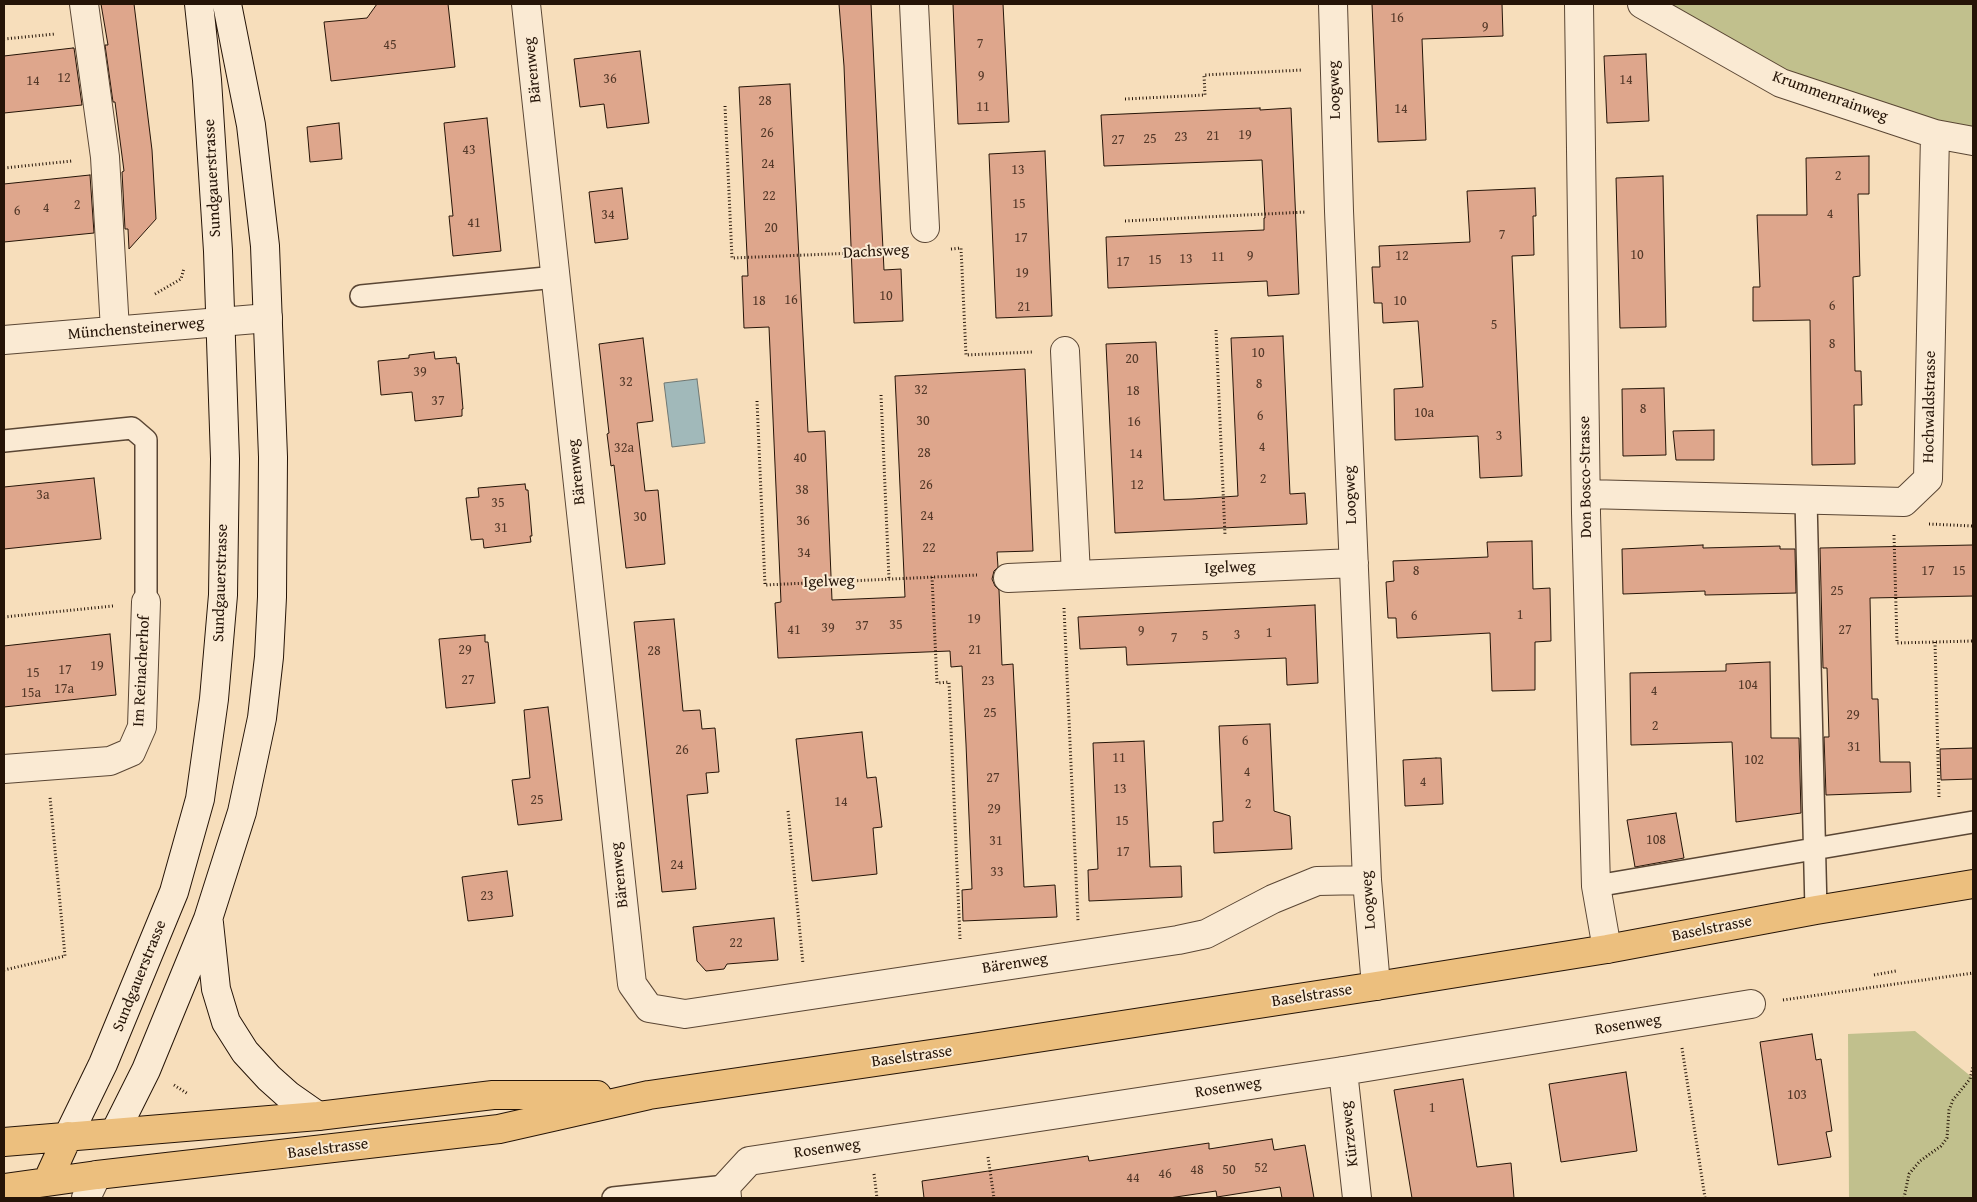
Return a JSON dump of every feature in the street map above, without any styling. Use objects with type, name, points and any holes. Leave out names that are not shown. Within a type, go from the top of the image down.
[{"type":"main road","name":"Baselstrasse","points":[[4,1188],[44,1190],[92,1187],[499,1129],[649,1095],[1376,986],[1973,884]]},
{"type":"main road","name":"Baselstrasse","points":[[4,1142],[318,1116],[492,1095],[649,1095]]},
{"type":"main road","points":[[92,1187],[116,1132]]},
{"type":"main road","points":[[44,1190],[68,1136]]},
{"type":"street","points":[[84,4],[105,157],[115,330]]},
{"type":"street","name":"Sundgauerstrasse","points":[[68,1136],[103,1064],[174,892],[200,799],[214,699],[223,595],[225,459],[218,251],[208,80],[199,4]]},
{"type":"street","points":[[116,1132],[146,1070],[208,919],[242,812],[262,718],[269,657],[272,597],[273,457],[265,246],[251,125],[227,4]]},
{"type":"street","name":"Bärenweg","points":[[526,4],[632,984],[649,1008],[685,1014],[1206,934],[1273,899],[1317,881],[1367,880]]},
{"type":"street","name":"Dachsweg","points":[[914,4],[925,239]]},
{"type":"street","name":"Loogweg","points":[[1333,4],[1339,211],[1367,880],[1376,986]]},
{"type":"street","name":"Don Bosco-Strasse","points":[[1578,4],[1586,494],[1596,886],[1607,948]]},
{"type":"street","name":"Krummenrainweg","points":[[1642,4],[1781,83],[1935,134],[1973,141]]},
{"type":"street","name":"Hochwaldstrasse","points":[[1586,494],[1904,502],[1928,479],[1935,134]]},
{"type":"street","name":"Münchensteinerweg","points":[[4,340],[268,318]]},
{"type":"street","points":[[1065,351],[1069,575]]},
{"type":"street","name":"Igelweg","points":[[1008,578],[1354,563]]},
{"type":"street","name":"Im Reinacherhof","points":[[4,769],[47,767],[110,760],[131,752],[142,727],[146,602]]},
{"type":"street","points":[[208,919],[216,989],[226,1022],[245,1052],[269,1078],[288,1095],[318,1116]]},
{"type":"street","name":"Rosenweg","points":[[726,1192],[749,1161],[1343,1070],[1751,1004]]},
{"type":"street","name":"Kürzeweg","points":[[1343,1070],[1357,1198]]},
{"type":"lane","points":[[361,296],[556,277]]},
{"type":"lane","points":[[4,441],[132,428],[146,440],[146,602]]},
{"type":"lane","points":[[1806,500],[1816,910]]},
{"type":"lane","points":[[1596,886],[1973,822]]},
{"type":"lane","points":[[613,1198],[726,1192]]},
{"type":"path","points":[[4,39],[88,30]]},
{"type":"path","points":[[1125,99],[1205,95],[1204,75],[1334,69]]},
{"type":"path","name":"Dachsweg","points":[[725,106],[732,258],[925,239]]},
{"type":"path","points":[[4,168],[105,157]]},
{"type":"path","points":[[1125,221],[1339,211]]},
{"type":"path","points":[[925,239],[961,248],[966,356],[1065,351]]},
{"type":"path","points":[[1216,330],[1226,568]]},
{"type":"path","points":[[881,395],[889,579]]},
{"type":"path","name":"Igelweg","points":[[757,401],[765,584],[1005,574],[1008,578]]},
{"type":"path","points":[[1893,502],[1897,643],[1973,641]]},
{"type":"path","points":[[1923,524],[1973,526]]},
{"type":"path","points":[[1069,575],[1080,954]]},
{"type":"path","points":[[932,577],[937,683],[949,682],[962,972]]},
{"type":"path","name":"Im Reinacherhof","points":[[4,617],[146,602]]},
{"type":"path","points":[[1935,642],[1939,816],[1942,827]]},
{"type":"path","points":[[4,970],[65,956],[47,767]]},
{"type":"path","points":[[788,810],[806,995]]},
{"type":"path","points":[[1874,975],[1896,971]]},
{"type":"path","points":[[1751,1004],[1901,985],[1973,973]]},
{"type":"path","points":[[1678,1017],[1705,1198]]},
{"type":"path","points":[[1904,1198],[1909,1174],[1920,1161],[1941,1146],[1947,1138],[1949,1110],[1953,1100],[1970,1079],[1973,1067]]},
{"type":"path","points":[[173,1085],[189,1094],[190,1100]]},
{"type":"path","points":[[983,1126],[994,1198]]},
{"type":"shaded area","points":[[1642,4],[1973,4],[1973,141],[1781,83]]},
{"type":"shaded area","points":[[1915,1031],[1973,1078],[1973,1198],[1849,1198],[1848,1034]]},
{"type":"water","points":[[697,379],[705,443],[672,447],[664,383]]},
{"type":"building","points":[[101,4],[134,4],[152,150],[156,219],[129,249],[128,229],[125,229],[122,172],[124,171],[105,45],[108,45]]},
{"type":"building","points":[[377,4],[448,4],[455,67],[331,81],[324,22],[367,18]]},
{"type":"building","points":[[839,4],[871,4],[884,270],[901,269],[903,321],[854,323],[844,66]]},
{"type":"building","points":[[953,4],[1003,4],[1009,122],[958,124]]},
{"type":"building","points":[[1372,4],[1502,4],[1503,36],[1422,39],[1426,140],[1378,142]]},
{"type":"building","points":[[74,48],[82,105],[4,113],[4,56]]},
{"type":"building","points":[[640,51],[649,123],[607,128],[604,104],[580,107],[574,59]]},
{"type":"building","points":[[1646,54],[1649,121],[1607,123],[1604,56]]},
{"type":"building","points":[[790,84],[808,432],[825,431],[832,600],[905,597],[895,376],[1025,369],[1033,551],[997,552],[998,567],[994,571],[992,579],[999,590],[1002,665],[1013,664],[1024,887],[1055,885],[1057,917],[963,921],[962,890],[972,889],[966,744],[962,666],[951,667],[950,651],[778,658],[775,603],[781,602],[769,327],[744,328],[742,276],[748,276],[739,87]]},
{"type":"building","points":[[1260,108],[1260,110],[1291,108],[1299,294],[1268,296],[1267,281],[1108,288],[1106,237],[1264,230],[1265,218],[1262,160],[1104,166],[1101,115]]},
{"type":"building","points":[[487,118],[501,251],[453,256],[449,216],[453,216],[444,123]]},
{"type":"building","points":[[339,123],[342,159],[310,162],[307,127]]},
{"type":"building","points":[[1045,151],[1052,316],[996,318],[989,154]]},
{"type":"building","points":[[1869,156],[1869,194],[1858,194],[1860,276],[1853,277],[1855,371],[1861,371],[1862,405],[1854,405],[1855,464],[1812,465],[1810,320],[1753,321],[1753,287],[1760,287],[1757,215],[1807,215],[1806,158]]},
{"type":"building","points":[[90,175],[94,233],[4,242],[4,184]]},
{"type":"building","points":[[1663,176],[1666,327],[1620,328],[1616,178]]},
{"type":"building","points":[[622,188],[628,239],[595,243],[589,192]]},
{"type":"building","points":[[1535,188],[1536,216],[1533,216],[1534,255],[1512,256],[1522,476],[1480,478],[1478,436],[1395,440],[1394,389],[1423,387],[1418,321],[1383,323],[1382,303],[1374,303],[1372,267],[1380,267],[1379,246],[1470,242],[1467,191]]},
{"type":"building","points":[[1283,336],[1290,494],[1305,493],[1307,524],[1115,533],[1106,344],[1156,342],[1164,500],[1192,499],[1238,496],[1231,338]]},
{"type":"building","points":[[643,338],[653,421],[637,423],[645,491],[658,490],[665,564],[626,568],[614,465],[611,466],[607,434],[609,433],[599,344]]},
{"type":"building","points":[[434,352],[435,359],[456,357],[457,364],[459,363],[462,416],[415,421],[412,392],[381,395],[378,361],[409,358],[409,355]]},
{"type":"building","points":[[1664,388],[1666,455],[1623,456],[1622,389]]},
{"type":"building","points":[[1714,430],[1714,460],[1676,460],[1673,431]]},
{"type":"building","points":[[94,478],[101,539],[4,549],[4,487]]},
{"type":"building","points":[[525,484],[526,490],[528,490],[531,542],[484,548],[483,539],[471,540],[466,498],[479,497],[478,488]]},
{"type":"building","points":[[1532,541],[1533,589],[1550,588],[1551,641],[1535,642],[1535,690],[1492,691],[1490,633],[1397,638],[1396,618],[1388,618],[1386,582],[1394,581],[1393,561],[1488,557],[1487,542]]},
{"type":"building","points":[[1703,545],[1703,548],[1780,546],[1780,549],[1795,549],[1796,593],[1705,595],[1705,591],[1623,594],[1622,549]]},
{"type":"building","points":[[1973,545],[1973,596],[1870,598],[1872,699],[1878,699],[1880,762],[1910,762],[1911,792],[1826,795],[1824,737],[1829,737],[1827,668],[1823,668],[1820,548]]},
{"type":"building","points":[[1315,605],[1318,683],[1287,685],[1286,658],[1127,665],[1126,647],[1080,649],[1078,617]]},
{"type":"building","points":[[674,619],[683,711],[700,710],[702,729],[715,728],[719,772],[706,773],[708,793],[687,795],[696,889],[662,892],[634,622]]},
{"type":"building","points":[[110,634],[116,695],[4,707],[4,646]]},
{"type":"building","points":[[485,635],[485,642],[488,642],[495,703],[446,708],[439,639]]},
{"type":"building","points":[[1770,662],[1771,738],[1799,738],[1801,813],[1736,822],[1732,742],[1631,745],[1630,673],[1726,671],[1726,664]]},
{"type":"building","points":[[548,707],[562,820],[518,825],[512,780],[530,778],[524,710]]},
{"type":"building","points":[[1270,724],[1274,811],[1290,816],[1292,849],[1214,853],[1213,822],[1223,821],[1219,726]]},
{"type":"building","points":[[862,732],[867,778],[876,777],[882,827],[873,828],[877,874],[812,881],[796,739]]},
{"type":"building","points":[[1144,741],[1150,867],[1181,866],[1182,897],[1089,901],[1088,870],[1098,869],[1093,743]]},
{"type":"building","points":[[1973,748],[1973,779],[1941,780],[1940,749]]},
{"type":"building","points":[[1441,758],[1443,804],[1405,806],[1403,760]]},
{"type":"building","points":[[1676,813],[1684,858],[1635,867],[1627,820]]},
{"type":"building","points":[[507,871],[513,916],[468,921],[462,877]]},
{"type":"building","points":[[774,918],[778,960],[727,964],[724,969],[706,971],[697,961],[693,927]]},
{"type":"building","points":[[1812,1034],[1816,1060],[1821,1059],[1832,1131],[1826,1132],[1831,1157],[1778,1165],[1760,1042]]},
{"type":"building","points":[[1626,1072],[1637,1151],[1561,1162],[1549,1084]]},
{"type":"building","points":[[1463,1079],[1477,1167],[1511,1163],[1514,1198],[1412,1198],[1394,1090]]},
{"type":"building","points":[[1272,1139],[1274,1150],[1305,1145],[1314,1198],[1282,1198],[1280,1187],[1217,1197],[1216,1191],[1169,1198],[924,1198],[922,1181],[1088,1156],[1089,1161],[1209,1143],[1209,1149]]}]
